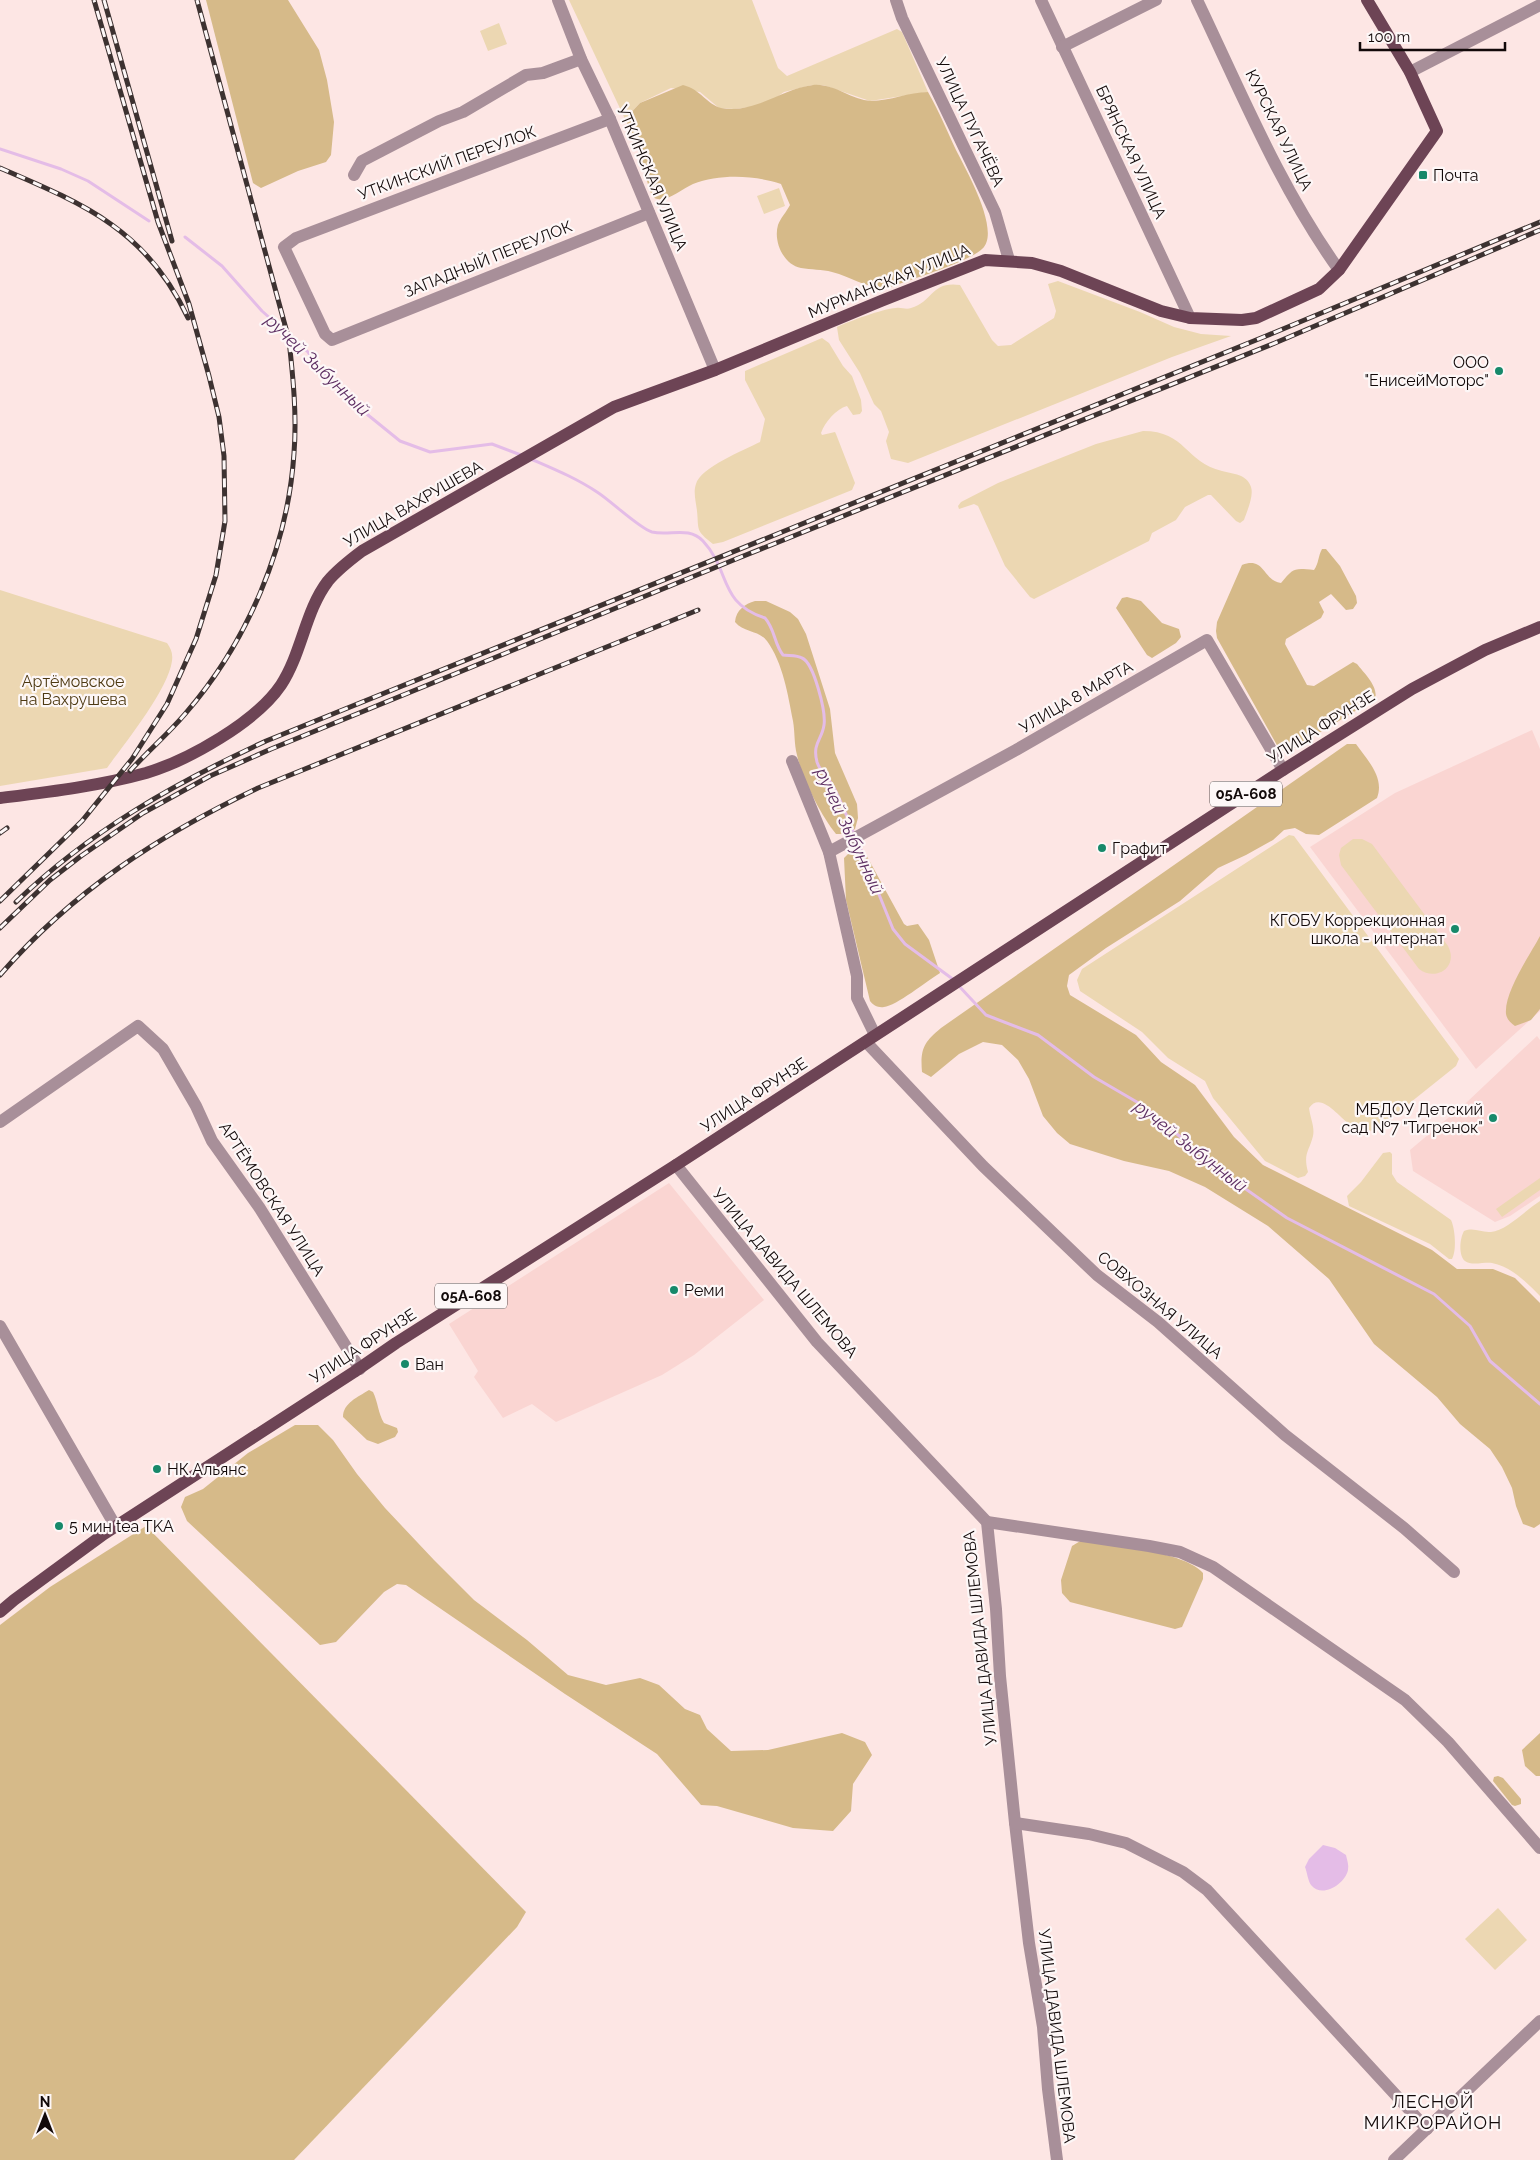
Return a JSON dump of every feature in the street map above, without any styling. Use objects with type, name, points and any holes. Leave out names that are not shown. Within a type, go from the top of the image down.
[{"type":"main road","points":[[1368,0],[1410,72]]},
{"type":"main road","name":"МУРМАНСКАЯ УЛИЦА","points":[[714,370],[985,260],[1009,260],[1032,263],[1061,271],[1161,311],[1190,318],[1242,320],[1256,318],[1319,289],[1339,270],[1437,131],[1410,72]]},
{"type":"main road","name":"УЛИЦА ВАХРУШЕВА","points":[[0,798],[115,780],[147,772],[198,750],[228,733],[255,715],[281,685],[296,654],[317,599],[342,566],[362,551],[614,408],[714,370]]},
{"type":"main road","name":"УЛИЦА ФРУНЗЕ","points":[[0,1612],[21,1594],[116,1526],[360,1369],[390,1347],[871,1039],[1283,770],[1412,689],[1485,650],[1540,627]]},
{"type":"street","name":"УТКИНСКАЯ УЛИЦА","points":[[558,0],[581,59],[610,119],[714,370]]},
{"type":"street","name":"УЛИЦА ПУГАЧЁВА","points":[[896,0],[902,18],[995,212],[1009,260]]},
{"type":"street","name":"БРЯНСКАЯ УЛИЦА","points":[[1041,0],[1190,318]]},
{"type":"street","points":[[1062,47],[1156,0]]},
{"type":"street","name":"КУРСКАЯ УЛИЦА","points":[[1197,0],[1286,184],[1318,241],[1339,270]]},
{"type":"street","points":[[1410,72],[1540,5]]},
{"type":"street","points":[[354,175],[362,161],[439,121],[463,112],[526,75],[543,73],[581,59]]},
{"type":"street","name":"УТКИНСКИЙ ПЕРЕУЛОК","points":[[340,338],[332,340],[325,334],[284,247],[296,238],[610,119]]},
{"type":"street","name":"ЗАПАДНЫЙ ПЕРЕУЛОК","points":[[340,338],[411,307],[649,213]]},
{"type":"street","name":"УЛИЦА 8 МАРТА","points":[[829,852],[1016,750],[1207,640],[1283,770]]},
{"type":"street","points":[[792,761],[829,852],[857,976],[857,998],[871,1039]]},
{"type":"street","name":"АРТЁМОВСКАЯ УЛИЦА","points":[[0,1122],[138,1026],[164,1049],[196,1106],[212,1141],[259,1207],[360,1369]]},
{"type":"street","name":"СОВХОЗНАЯ УЛИЦА","points":[[871,1039],[984,1166],[1097,1275],[1158,1322],[1285,1434],[1404,1528],[1454,1572]]},
{"type":"street","name":"УЛИЦА ДАВИДА ШЛЕМОВА","points":[[676,1165],[817,1342],[987,1522],[1015,1823],[1029,1943],[1042,2027],[1057,2160]]},
{"type":"street","points":[[0,1326],[116,1526]]},
{"type":"street","points":[[987,1522],[1180,1552],[1213,1567],[1405,1700],[1448,1742],[1540,1848]]},
{"type":"street","points":[[1015,1823],[1089,1834],[1126,1843],[1183,1872],[1207,1890],[1427,2129]]},
{"type":"street","points":[[1394,2160],[1540,2021]]},
{"type":"shaded area","points":[[206,0],[288,0],[319,50],[327,80],[334,122],[331,155],[326,162],[298,171],[261,188],[253,183]]},
{"type":"shaded area","points":[[683,85],[694,90],[716,106],[733,109],[745,108],[801,87],[813,85],[821,85],[856,98],[871,101],[928,92],[980,200],[988,229],[987,241],[982,249],[975,254],[954,264],[894,286],[877,287],[828,271],[801,268],[785,258],[781,252],[777,232],[778,225],[790,205],[781,184],[748,177],[725,177],[693,184],[667,198],[655,198],[650,191],[634,137],[625,119],[640,103]]},
{"type":"shaded area","points":[[1322,549],[1326,549],[1340,566],[1356,596],[1357,603],[1353,609],[1346,610],[1331,594],[1319,602],[1324,612],[1321,618],[1286,639],[1285,644],[1307,685],[1314,686],[1353,662],[1367,676],[1376,694],[1375,699],[1291,750],[1283,751],[1278,747],[1217,638],[1217,622],[1242,565],[1250,563],[1260,566],[1271,578],[1281,583],[1295,570],[1314,570]]},
{"type":"shaded area","points":[[1127,597],[1141,601],[1162,623],[1179,629],[1181,637],[1176,643],[1152,658],[1147,655],[1116,608],[1122,598]]},
{"type":"shaded area","points":[[755,601],[766,601],[790,612],[798,619],[806,634],[830,709],[835,753],[857,804],[858,818],[855,829],[848,834],[836,834],[818,807],[803,775],[796,751],[787,690],[773,650],[764,637],[739,626],[735,622],[737,614],[742,608]]},
{"type":"shaded area","name":"КГОБУ Коррекционная школа - интернат","points":[[1532,730],[1540,749],[1540,1011],[1476,1069],[1310,847],[1395,793]]},
{"type":"shaded area","points":[[1347,744],[1356,744],[1374,769],[1379,783],[1377,798],[1319,835],[1306,834],[1295,828],[1284,830],[1273,840],[1218,868],[1180,901],[1106,948],[1069,975],[1067,986],[1070,995],[1136,1035],[1161,1062],[1195,1085],[1234,1137],[1263,1165],[1432,1250],[1457,1269],[1493,1269],[1515,1278],[1540,1303],[1540,1524],[1534,1528],[1523,1524],[1512,1488],[1502,1467],[1490,1449],[1460,1424],[1437,1397],[1374,1344],[1329,1279],[1268,1226],[1205,1187],[1169,1171],[1124,1161],[1070,1144],[1057,1133],[1043,1116],[1029,1079],[1018,1060],[1002,1045],[983,1042],[959,1054],[931,1077],[922,1072],[924,1047],[941,1028]]},
{"type":"shaded area","points":[[855,847],[864,851],[904,924],[907,926],[918,924],[929,940],[940,973],[904,998],[884,1007],[876,1006],[870,1001],[846,900],[844,858]]},
{"type":"shaded area","points":[[1540,936],[1540,1009],[1531,1020],[1515,1026],[1508,1020],[1506,1005],[1513,985]]},
{"type":"shaded area","name":"МБДОУ Детский сад №7 \"Тигренок\"","points":[[1537,1036],[1540,1040],[1540,1196],[1510,1216],[1495,1222],[1413,1171],[1410,1150],[1467,1102]]},
{"type":"shaded area","points":[[669,1183],[764,1300],[694,1355],[662,1375],[556,1422],[532,1404],[503,1418],[474,1377],[478,1371],[449,1324]]},
{"type":"shaded area","points":[[369,1390],[373,1392],[384,1423],[397,1428],[398,1432],[395,1437],[378,1444],[367,1440],[343,1417],[348,1404]]},
{"type":"shaded area","points":[[295,1425],[318,1425],[333,1440],[357,1474],[385,1508],[474,1600],[527,1640],[568,1675],[606,1685],[640,1678],[659,1685],[685,1709],[700,1715],[707,1729],[731,1751],[768,1750],[842,1733],[865,1742],[872,1755],[853,1784],[851,1811],[833,1831],[793,1828],[717,1806],[701,1805],[657,1754],[565,1694],[406,1585],[397,1584],[384,1592],[336,1642],[320,1645],[187,1521],[181,1507],[185,1497],[203,1489],[248,1453]]},
{"type":"shaded area","points":[[146,1526],[526,1912],[517,1927],[294,2160],[0,2160],[0,1625],[50,1587]]},
{"type":"shaded area","points":[[1082,1540],[1147,1550],[1181,1560],[1203,1573],[1203,1579],[1182,1627],[1175,1629],[1070,1602],[1062,1593],[1061,1580],[1072,1546]]},
{"type":"shaded area","points":[[1540,1733],[1540,1776],[1536,1776],[1525,1766],[1522,1750]]},
{"type":"shaded area","points":[[1494,1777],[1503,1778],[1521,1799],[1521,1804],[1512,1805],[1493,1781]]},
{"type":"shaded area","points":[[1323,1845],[1335,1848],[1346,1855],[1348,1868],[1346,1875],[1338,1885],[1321,1891],[1311,1885],[1305,1867],[1309,1859]]},
{"type":"green space","points":[[569,0],[752,0],[778,68],[787,76],[897,29],[902,32],[928,92],[870,101],[823,85],[812,85],[784,92],[774,99],[751,107],[734,109],[719,108],[700,92],[671,88],[640,103],[625,119]]},
{"type":"green space","points":[[499,23],[507,44],[488,51],[480,31]]},
{"type":"green space","points":[[779,188],[785,206],[764,214],[757,196]]},
{"type":"green space","points":[[1058,281],[1174,327],[1201,334],[1231,336],[1172,357],[908,463],[891,459],[886,441],[889,432],[881,411],[874,404],[860,373],[839,340],[837,327],[883,311],[911,308],[919,305],[943,286],[960,285],[992,340],[998,346],[1011,345],[1054,318],[1056,311],[1048,284]]},
{"type":"green space","points":[[822,338],[829,343],[843,366],[852,376],[861,400],[862,411],[860,414],[853,415],[847,406],[831,416],[821,433],[822,435],[835,432],[855,483],[852,490],[723,542],[713,544],[703,536],[698,526],[696,484],[705,472],[714,466],[760,442],[765,419],[745,380],[745,371]]},
{"type":"green space","points":[[1143,431],[1157,432],[1168,436],[1210,467],[1239,475],[1246,479],[1251,487],[1252,495],[1244,520],[1240,523],[1236,521],[1211,495],[1208,495],[1185,507],[1176,520],[1152,533],[1149,541],[1034,599],[1030,597],[1005,566],[978,506],[974,504],[959,509],[958,506],[961,502],[998,483],[1096,444]]},
{"type":"green space","name":"Артёмовское на Вахрушева","points":[[0,590],[167,643],[171,649],[172,661],[163,686],[145,716],[107,768],[0,786]]},
{"type":"green space","points":[[1289,835],[1294,836],[1459,1059],[1456,1066],[1379,1129],[1370,1131],[1355,1127],[1325,1104],[1314,1103],[1309,1108],[1313,1133],[1306,1156],[1308,1172],[1305,1176],[1298,1178],[1265,1161],[1213,1098],[1205,1081],[1168,1058],[1142,1032],[1080,991],[1077,980],[1082,969]]},
{"type":"green space","points":[[1353,839],[1362,839],[1372,844],[1448,946],[1451,954],[1450,960],[1444,970],[1432,974],[1419,969],[1341,865],[1339,855],[1341,848]]},
{"type":"green space","points":[[1390,1152],[1392,1154],[1392,1174],[1397,1182],[1451,1220],[1455,1240],[1455,1251],[1452,1259],[1449,1259],[1430,1244],[1349,1206],[1347,1196],[1361,1182],[1383,1153]]},
{"type":"green space","points":[[1540,1178],[1540,1190],[1502,1217],[1496,1209]]},
{"type":"green space","points":[[1540,1201],[1540,1296],[1506,1268],[1492,1263],[1471,1263],[1465,1261],[1461,1255],[1460,1246],[1464,1231],[1497,1231],[1510,1224]]},
{"type":"green space","points":[[1498,1908],[1527,1940],[1495,1970],[1465,1939]]},
{"type":"waterway","name":"ручей Зыбунный","points":[[0,149],[61,169],[88,181],[149,221]]},
{"type":"waterway","name":"ручей Зыбунный","points":[[185,237],[222,266],[262,311],[308,352],[318,368],[347,398],[400,441],[430,452],[492,444],[521,455]]},
{"type":"waterway","name":"ручей Зыбунный","points":[[531,459],[589,487],[647,530],[659,533],[679,532],[692,534],[698,536],[703,541],[712,552],[732,595],[739,604],[750,612],[765,618],[783,655],[802,658],[811,669],[821,699],[824,719],[823,730],[816,750],[817,762],[834,788],[854,834]]},
{"type":"waterway","name":"ручей Зыбунный","points":[[857,840],[893,929],[905,944],[954,980]]},
{"type":"waterway","name":"ручей Зыбунный","points":[[958,985],[986,1015],[1038,1035],[1094,1077],[1142,1105],[1230,1178],[1287,1218],[1434,1294],[1470,1326],[1490,1361],[1540,1404]]},
{"type":"railway","points":[[0,901],[82,821],[132,759],[167,704],[196,639],[216,575],[225,521],[224,456],[219,417],[209,376],[189,304],[158,222],[94,0]]},
{"type":"railway","points":[[104,0],[172,241]]},
{"type":"railway","points":[[130,771],[178,721],[207,686],[245,625],[273,558],[283,523],[294,453],[295,410],[289,340],[197,0]]},
{"type":"railway","points":[[0,168],[86,208],[133,241],[153,262],[172,288],[188,318]]},
{"type":"railway","points":[[16,902],[73,853],[134,811],[198,774],[266,741],[1266,336],[1540,222]]},
{"type":"railway","points":[[0,928],[50,880],[81,856],[143,813],[210,776],[271,749],[736,559],[1275,343],[1540,230]]},
{"type":"railway","points":[[0,975],[57,917],[88,891],[152,846],[221,806],[258,788],[698,610]]},
{"type":"railway","points":[[0,833],[7,828]]},
{"type":"place","name":"Почта","points":[[1423,175]]},
{"type":"place","name":"ООО \"ЕнисейМоторс\"","points":[[1499,371]]},
{"type":"place","name":"Графит","points":[[1102,848]]},
{"type":"place","name":"КГОБУ Коррекционная школа - интернат","points":[[1455,929]]},
{"type":"place","name":"МБДОУ Детский сад №7 \"Тигренок\"","points":[[1493,1118]]},
{"type":"place","name":"Реми","points":[[674,1290]]},
{"type":"place","name":"Ван","points":[[405,1364]]},
{"type":"place","name":"НК Альянс","points":[[157,1469]]},
{"type":"place","name":"5 мин tea TKA","points":[[59,1526]]},
{"type":"district","name":"ЛЕСНОЙ МИКРОРАЙОН","points":[[1433,2111]]}]
